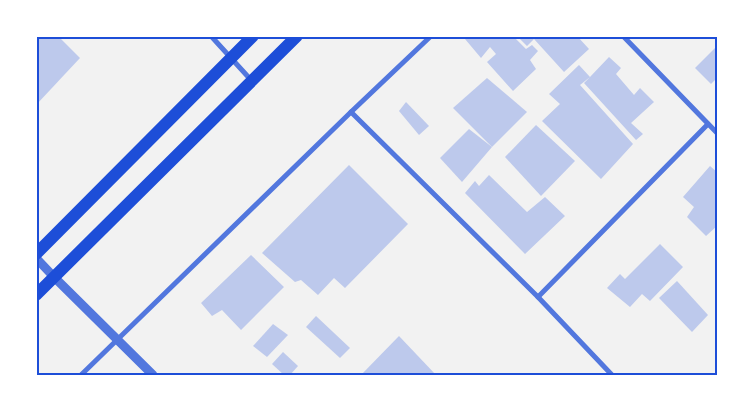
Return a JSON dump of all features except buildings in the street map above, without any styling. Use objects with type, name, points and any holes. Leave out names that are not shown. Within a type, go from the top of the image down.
[{"type":"main road","points":[[36,256],[253,36]]},
{"type":"main road","points":[[36,295],[296,36]]},
{"type":"street","points":[[211,36],[252,81]]},
{"type":"street","points":[[81,375],[431,36]]},
{"type":"street","points":[[623,36],[718,134]]},
{"type":"street","points":[[351,112],[538,297],[612,375]]},
{"type":"street","points":[[538,297],[708,124]]},
{"type":"street","points":[[36,256],[54,277],[153,375]]}]
